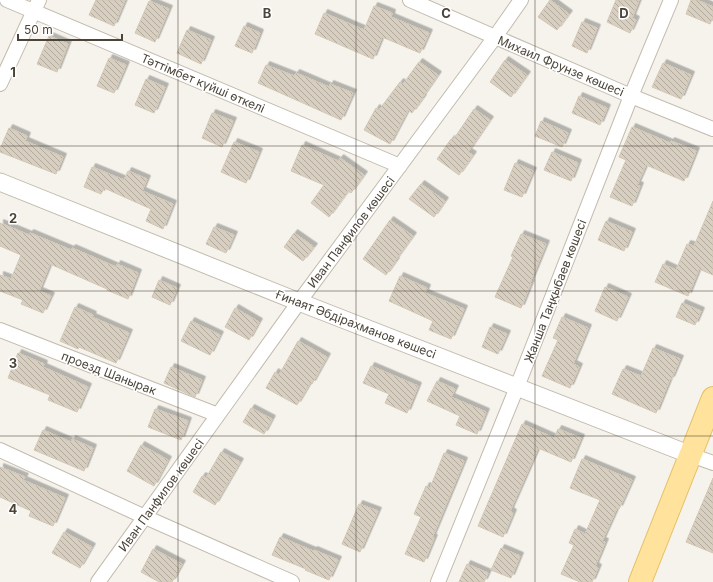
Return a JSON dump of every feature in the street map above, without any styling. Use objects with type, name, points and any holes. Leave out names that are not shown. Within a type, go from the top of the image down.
[{"type":"main road","points":[[640,582],[713,398]]},
{"type":"street","name":"Тәттімбет күйші өткелі","points":[[7,0],[37,6],[400,166]]},
{"type":"street","name":"Михаил Фрунзе көшесі","points":[[410,0],[631,96],[713,129]]},
{"type":"street","name":"Иван Панфилов көшесі","points":[[98,582],[299,302],[521,0]]},
{"type":"street","name":"Жанша Таңқыбаев көшесі","points":[[438,582],[518,387],[631,96],[671,0]]},
{"type":"street","points":[[0,84],[37,6]]},
{"type":"street","name":"Ғинаят Әбдірахманов көшесі","points":[[0,182],[299,302],[713,463]]},
{"type":"street","name":"проезд Шанырак","points":[[0,330],[218,415]]},
{"type":"street","points":[[0,450],[145,517],[292,582]]},
{"type":"building","points":[[96,0],[125,0],[114,26],[89,15]]},
{"type":"building","points":[[550,0],[569,14],[557,30],[538,17]]},
{"type":"building","points":[[616,0],[639,0],[632,18],[636,20],[630,33],[607,22]]},
{"type":"building","points":[[691,0],[697,0],[713,7],[713,17],[710,24],[686,14]]},
{"type":"building","points":[[149,1],[169,9],[155,42],[135,33]]},
{"type":"building","points":[[374,6],[392,13],[391,17],[429,33],[420,53],[382,37],[373,59],[315,34],[324,13],[364,30]]},
{"type":"building","points":[[582,22],[597,28],[587,53],[572,46]]},
{"type":"building","points":[[244,26],[260,33],[252,53],[235,46]]},
{"type":"building","points":[[187,30],[211,40],[201,64],[177,53]]},
{"type":"building","points":[[49,36],[68,44],[57,72],[37,64]]},
{"type":"building","points":[[109,58],[126,65],[114,93],[97,86]]},
{"type":"building","points":[[505,60],[527,75],[511,97],[490,82]]},
{"type":"building","points":[[419,62],[438,75],[412,113],[408,110],[390,144],[364,130],[376,108],[379,110],[400,82],[403,84]]},
{"type":"building","points":[[663,63],[691,75],[681,99],[652,87]]},
{"type":"building","points":[[266,65],[294,76],[296,73],[329,87],[330,84],[353,93],[341,120],[258,83]]},
{"type":"building","points":[[146,79],[165,87],[154,113],[135,105]]},
{"type":"building","points":[[579,96],[607,108],[600,125],[572,113]]},
{"type":"building","points":[[474,109],[490,120],[468,152],[473,155],[459,175],[437,159],[451,139],[453,140]]},
{"type":"building","points":[[212,113],[233,121],[222,147],[202,138]]},
{"type":"building","points":[[541,121],[568,133],[562,147],[535,136]]},
{"type":"building","points":[[632,127],[670,143],[671,141],[696,151],[684,181],[646,165],[637,185],[640,186],[632,206],[610,197],[626,160],[619,157]]},
{"type":"building","points":[[9,128],[27,136],[25,141],[63,157],[56,174],[0,152]]},
{"type":"building","points":[[234,142],[259,152],[246,183],[221,172]]},
{"type":"building","points":[[302,145],[338,161],[340,158],[364,175],[351,193],[348,191],[329,217],[311,203],[324,185],[291,171]]},
{"type":"building","points":[[552,152],[578,163],[571,181],[544,170]]},
{"type":"building","points":[[515,163],[533,171],[522,197],[504,190]]},
{"type":"building","points":[[92,167],[124,180],[128,171],[147,179],[142,191],[173,204],[163,229],[146,221],[151,209],[104,188],[101,194],[84,187]]},
{"type":"building","points":[[421,184],[445,201],[434,217],[409,199]]},
{"type":"building","points":[[713,201],[713,275],[699,269],[688,296],[655,282],[663,264],[676,270],[687,244],[694,246]]},
{"type":"building","points":[[390,220],[413,236],[386,275],[363,259]]},
{"type":"building","points":[[606,221],[632,232],[624,251],[598,240]]},
{"type":"building","points":[[0,223],[29,235],[30,233],[71,250],[72,248],[116,267],[117,264],[138,273],[128,299],[50,264],[39,291],[51,296],[43,313],[21,304],[23,300],[0,291],[0,275],[11,279],[21,255],[0,246]]},
{"type":"building","points":[[214,227],[234,235],[226,253],[206,244]]},
{"type":"building","points":[[294,233],[314,247],[303,261],[284,247]]},
{"type":"building","points":[[521,234],[546,244],[521,308],[495,297],[513,257],[511,256]]},
{"type":"building","points":[[400,276],[427,288],[425,293],[464,309],[451,339],[429,330],[433,321],[389,301]]},
{"type":"building","points":[[159,280],[177,288],[170,305],[152,297]]},
{"type":"building","points":[[605,287],[628,297],[617,321],[595,311]]},
{"type":"building","points":[[682,303],[701,311],[695,325],[676,317]]},
{"type":"building","points":[[75,307],[93,315],[92,317],[129,333],[116,363],[79,347],[78,349],[60,341]]},
{"type":"building","points":[[235,308],[259,322],[249,340],[225,327]]},
{"type":"building","points":[[562,317],[588,328],[573,364],[579,367],[570,388],[542,376],[558,340],[553,338]]},
{"type":"building","points":[[191,321],[220,335],[210,355],[181,341]]},
{"type":"building","points":[[490,327],[507,334],[498,354],[482,347]]},
{"type":"building","points":[[298,341],[327,357],[312,384],[310,383],[297,405],[266,388],[275,372],[279,375]]},
{"type":"building","points":[[653,348],[680,359],[656,413],[612,394],[623,369],[641,376]]},
{"type":"building","points":[[18,353],[44,364],[43,367],[88,387],[77,412],[48,400],[50,395],[8,378]]},
{"type":"building","points":[[371,366],[418,386],[407,413],[385,403],[389,394],[363,383]]},
{"type":"building","points":[[171,367],[202,380],[195,397],[164,383]]},
{"type":"building","points":[[437,381],[455,389],[451,397],[486,412],[477,434],[456,425],[460,416],[427,401]]},
{"type":"building","points":[[251,408],[272,419],[264,434],[243,422]]},
{"type":"building","points":[[155,409],[188,421],[181,440],[148,427]]},
{"type":"building","points":[[522,424],[554,438],[558,429],[581,438],[571,462],[538,448],[510,511],[513,513],[503,537],[478,526]]},
{"type":"building","points":[[43,430],[71,442],[72,439],[93,448],[84,471],[34,450]]},
{"type":"building","points":[[141,445],[168,460],[154,486],[127,471]]},
{"type":"building","points":[[221,452],[240,462],[215,505],[193,492],[202,476],[206,478]]},
{"type":"building","points":[[444,453],[464,461],[432,538],[434,538],[424,562],[405,554],[421,517],[414,514],[426,486],[430,488]]},
{"type":"building","points":[[582,459],[632,480],[602,541],[605,542],[595,566],[598,568],[592,582],[580,582],[561,574],[574,545],[569,543],[575,529],[585,534],[600,500],[570,488]]},
{"type":"building","points":[[0,467],[25,477],[23,480],[65,498],[53,526],[29,516],[31,511],[0,497]]},
{"type":"building","points":[[713,478],[713,553],[686,542]]},
{"type":"building","points":[[359,504],[378,511],[360,552],[342,544]]},
{"type":"building","points":[[64,532],[92,547],[80,568],[52,553]]},
{"type":"building","points":[[280,537],[338,560],[329,580],[272,555]]},
{"type":"building","points":[[501,548],[520,556],[511,578],[491,570]]},
{"type":"building","points":[[153,549],[182,564],[172,582],[159,582],[141,572]]},
{"type":"building","points":[[467,564],[488,573],[484,582],[459,582]]}]
